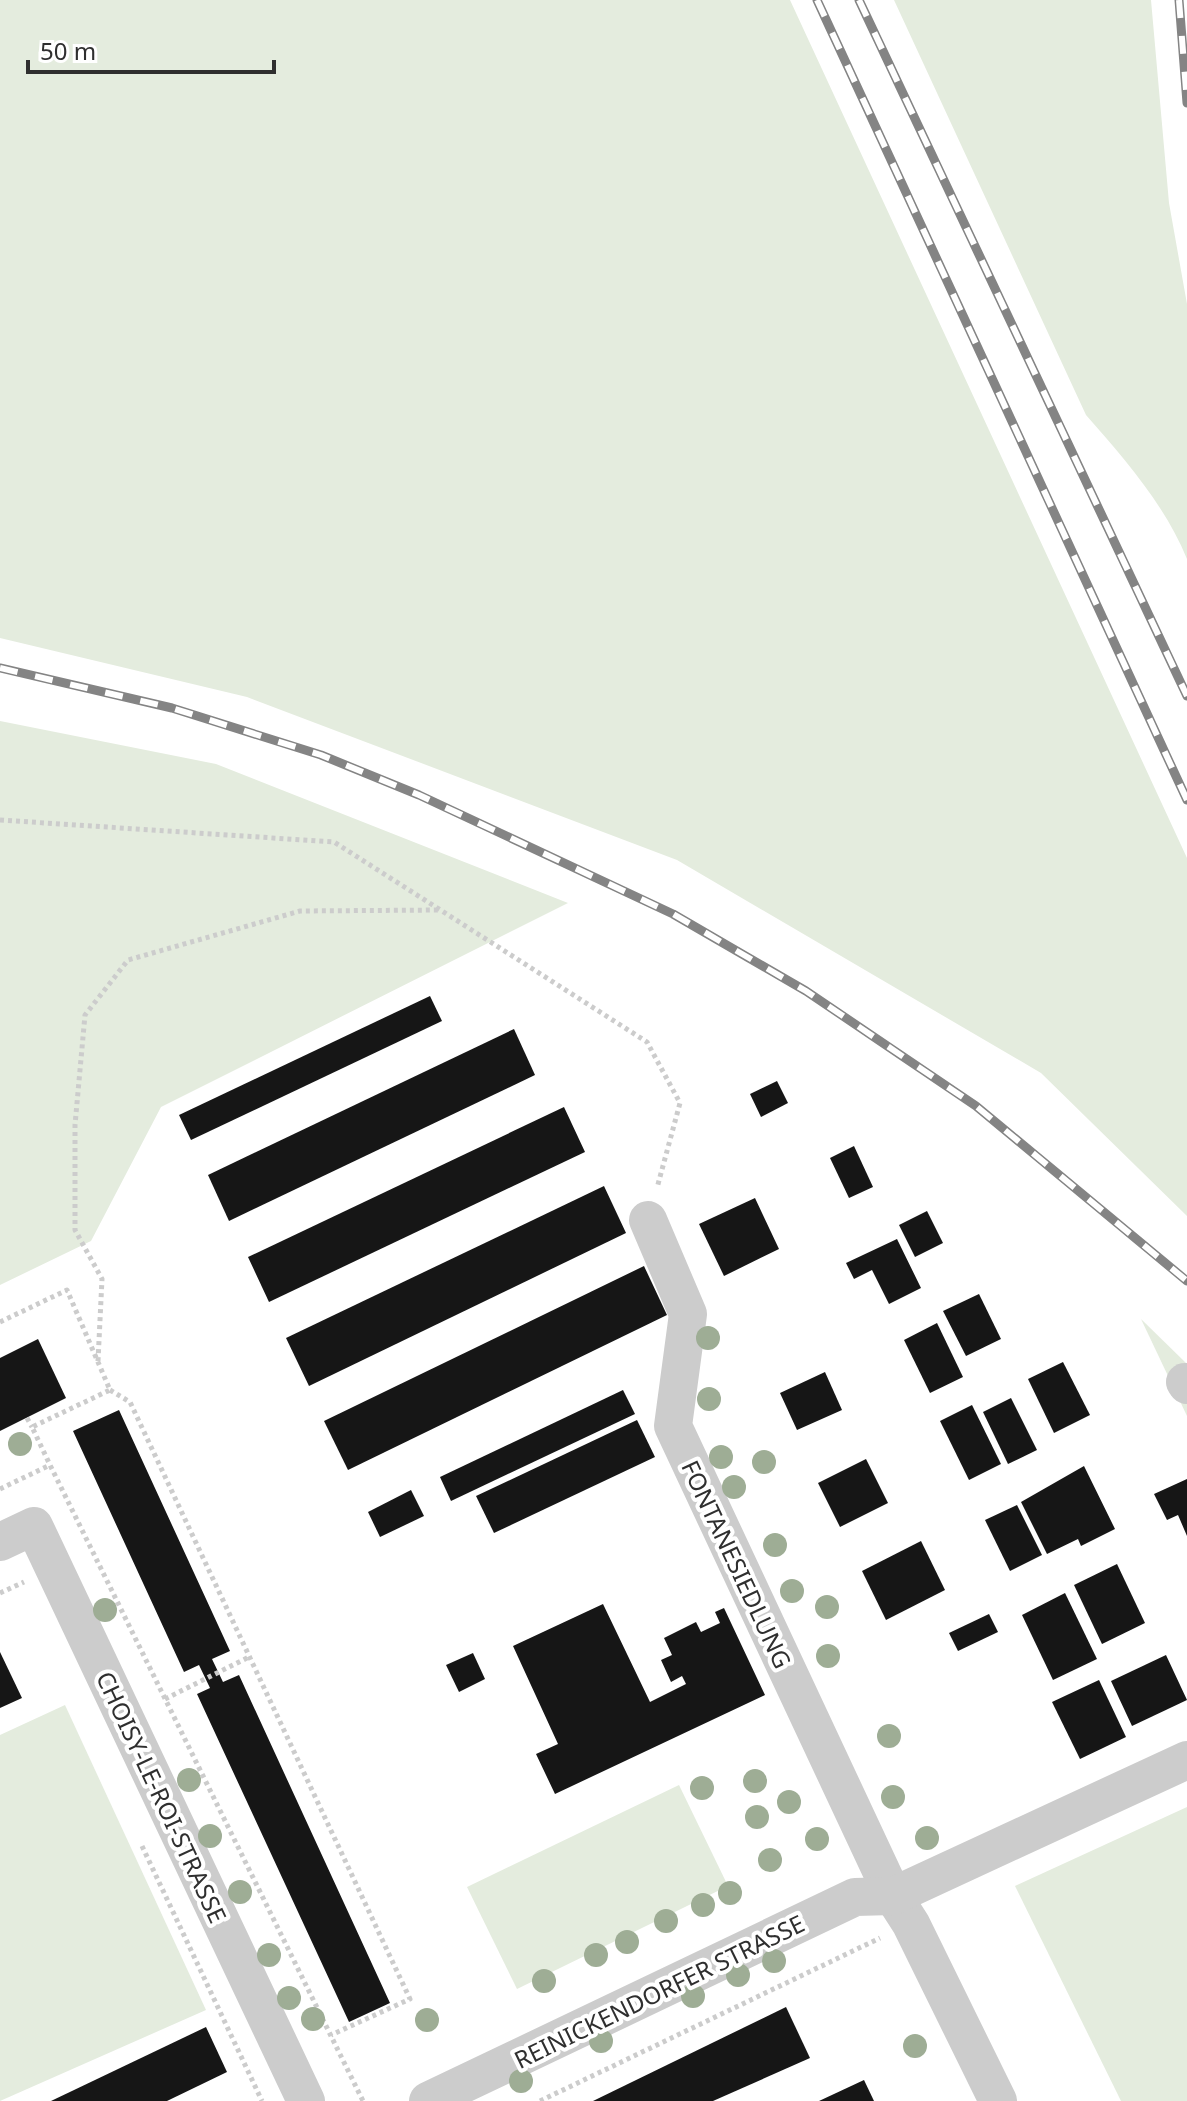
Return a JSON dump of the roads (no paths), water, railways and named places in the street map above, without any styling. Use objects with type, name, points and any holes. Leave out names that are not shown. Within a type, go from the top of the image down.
[{"type":"street","name":"FONTANESIEDLUNG","points":[[648,1220],[688,1314],[673,1426],[902,1910],[998,2101]]},
{"type":"street","name":"CHOISY-LE-ROI-STRASSE","points":[[0,1542],[34,1526],[306,2101]]},
{"type":"street","points":[[902,1910],[1187,1760]]},
{"type":"street","name":"REINICKENDORFER STRASSE","points":[[428,2101],[855,1897],[902,1910]]},
{"type":"railway","points":[[817,0],[1187,800]]},
{"type":"railway","points":[[859,0],[1187,696]]},
{"type":"railway","points":[[1179,0],[1187,103]]},
{"type":"railway","points":[[0,668],[172,708],[321,755],[419,795],[673,914],[806,991],[976,1106],[1187,1281]]}]
